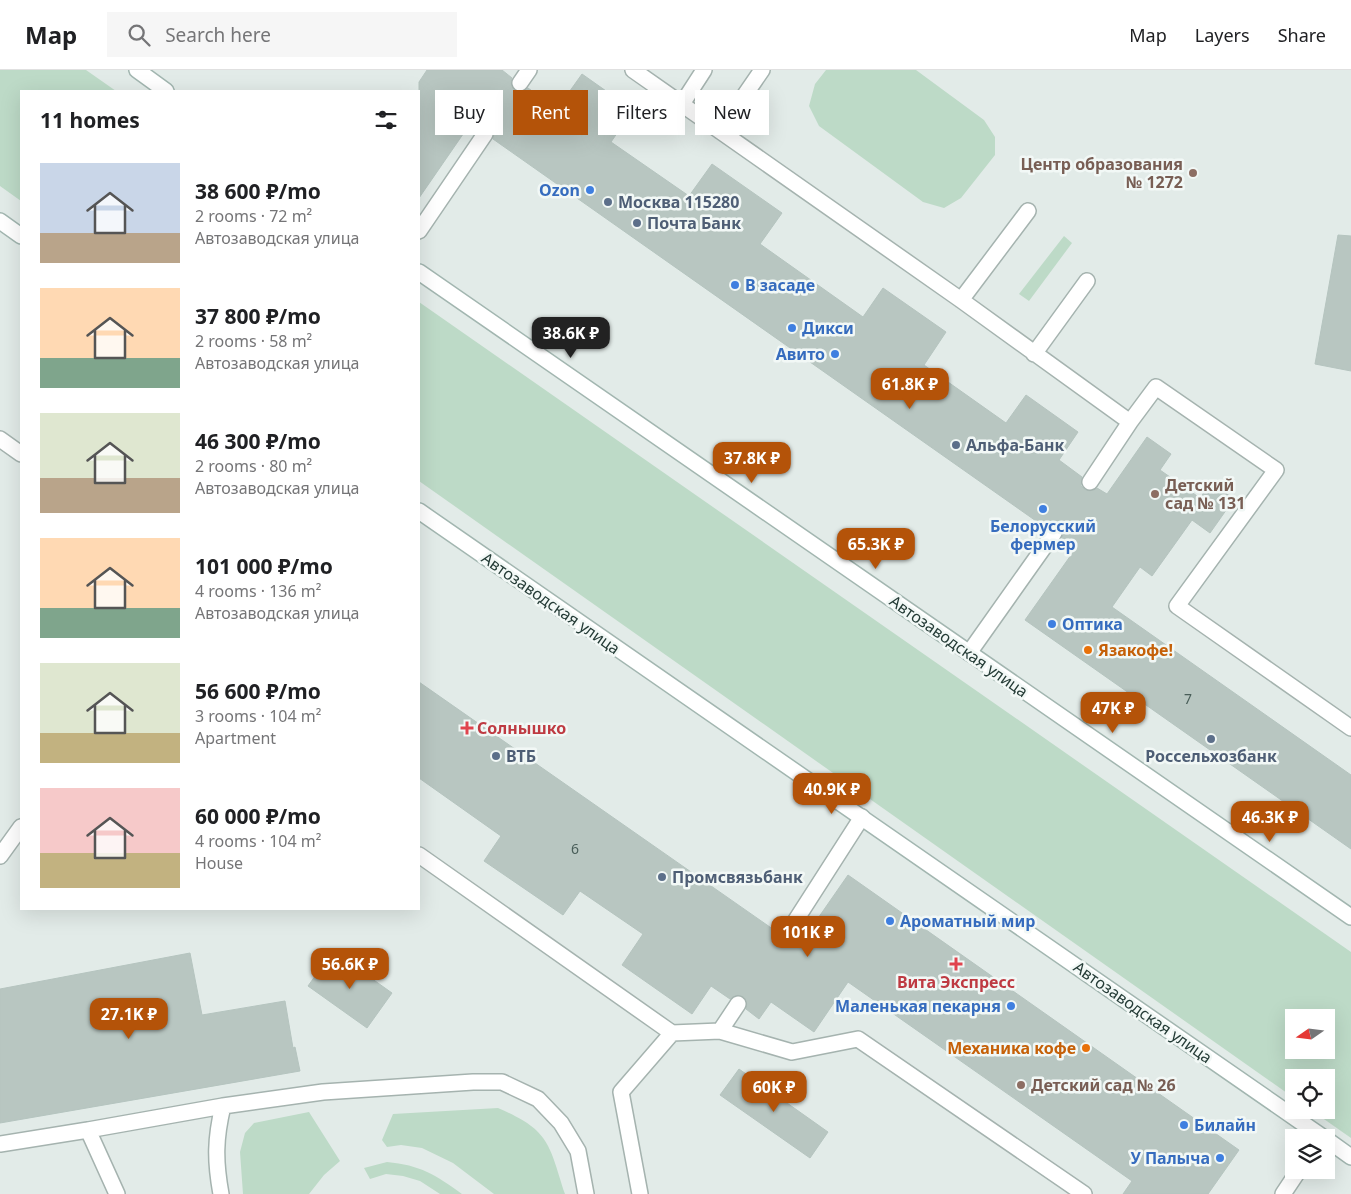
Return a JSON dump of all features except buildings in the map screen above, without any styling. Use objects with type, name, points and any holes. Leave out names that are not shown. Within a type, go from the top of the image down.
[{"type":"main road","points":[[136,70],[165,90]]},
{"type":"main road","points":[[520,83],[529,70]]},
{"type":"main road","points":[[633,70],[662,90]]},
{"type":"main road","points":[[685,99],[704,70]]},
{"type":"main road","points":[[748,90],[762,70]]},
{"type":"main road","points":[[420,230],[484,135]]},
{"type":"main road","points":[[726,135],[961,300],[1130,422]]},
{"type":"main road","points":[[961,300],[1028,212]]},
{"type":"main road","points":[[0,221],[20,235]]},
{"type":"main road","name":"Автозаводская улица","points":[[420,273],[1351,917]]},
{"type":"main road","points":[[1034,354],[1087,280]]},
{"type":"main road","points":[[1090,482],[1156,387],[1276,470],[1177,606],[1351,728]]},
{"type":"main road","points":[[0,439],[20,453]]},
{"type":"main road","name":"Автозаводская улица","points":[[420,513],[1311,1129]]},
{"type":"main road","points":[[969,653],[1054,533]]},
{"type":"main road","points":[[785,937],[862,817]]},
{"type":"main road","points":[[0,856],[20,828]]},
{"type":"main road","points":[[420,857],[672,1033],[720,1031],[792,1052],[858,1039],[1084,1194]]},
{"type":"main road","points":[[720,1031],[738,1004]]},
{"type":"main road","points":[[640,1194],[621,1092],[672,1033]]},
{"type":"main road","points":[[0,1144],[223,1106],[323,1092],[473,1082],[502,1082],[538,1100],[561,1123],[578,1151],[586,1194]]},
{"type":"main road","points":[[221,1194],[216,1164],[216,1133],[223,1106]]},
{"type":"main road","points":[[88,1130],[117,1194]]},
{"type":"main road","name":"Автозаводская улица","points":[[1335,1146],[1351,1157]]},
{"type":"main road","points":[[1283,1194],[1293,1179]]},
{"type":"green space","points":[[0,70],[86,70],[115,90],[20,90],[20,200],[0,186]]},
{"type":"green space","points":[[826,70],[916,70],[984,120],[995,137],[995,155],[961,198],[944,208],[923,202],[819,126],[809,106],[815,84]]},
{"type":"green space","points":[[1064,236],[1072,243],[1029,301],[1019,294]]},
{"type":"green space","points":[[420,303],[1351,952],[1351,1138],[1324,1119],[1335,1119],[1335,1069],[1285,1069],[1285,1092],[420,482]]},
{"type":"green space","points":[[498,1108],[528,1124],[545,1140],[565,1194],[494,1194],[453,1163],[422,1148],[401,1145],[387,1147],[382,1140],[393,1114]]},
{"type":"green space","points":[[309,1112],[340,1161],[324,1175],[309,1194],[243,1194],[240,1152],[245,1133],[254,1123]]},
{"type":"green space","points":[[387,1162],[418,1168],[444,1181],[462,1194],[440,1194],[420,1181],[403,1176],[386,1174],[370,1179],[364,1168]]},
{"type":"place","name":"Центр образования № 1272","points":[[1193,173]]},
{"type":"place","name":"Ozon","points":[[590,190]]},
{"type":"place","name":"Москва 115280","points":[[608,202]]},
{"type":"place","name":"Почта Банк","points":[[637,223]]},
{"type":"place","name":"В засаде","points":[[735,285]]},
{"type":"place","name":"Дикси","points":[[792,328]]},
{"type":"place","name":"Авито","points":[[835,354]]},
{"type":"place","name":"Альфа-Банк","points":[[956,445]]},
{"type":"place","name":"Детский сад № 131","points":[[1155,494]]},
{"type":"place","name":"Белорусский фермер","points":[[1043,509]]},
{"type":"place","name":"Оптика","points":[[1052,624]]},
{"type":"place","name":"Язакофе!","points":[[1088,650]]},
{"type":"place","name":"Солнышко","points":[[467,728]]},
{"type":"place","name":"Россельхозбанк","points":[[1211,739]]},
{"type":"place","name":"ВТБ","points":[[496,756]]},
{"type":"place","name":"Промсвязьбанк","points":[[662,877]]},
{"type":"place","name":"Ароматный мир","points":[[890,921]]},
{"type":"place","name":"Вита Экспресс","points":[[956,964]]},
{"type":"place","name":"Маленькая пекарня","points":[[1011,1006]]},
{"type":"place","name":"Механика кофе","points":[[1086,1048]]},
{"type":"place","name":"Детский сад № 26","points":[[1021,1085]]},
{"type":"place","name":"Билайн","points":[[1184,1125]]},
{"type":"place","name":"У Палыча","points":[[1220,1158]]}]
